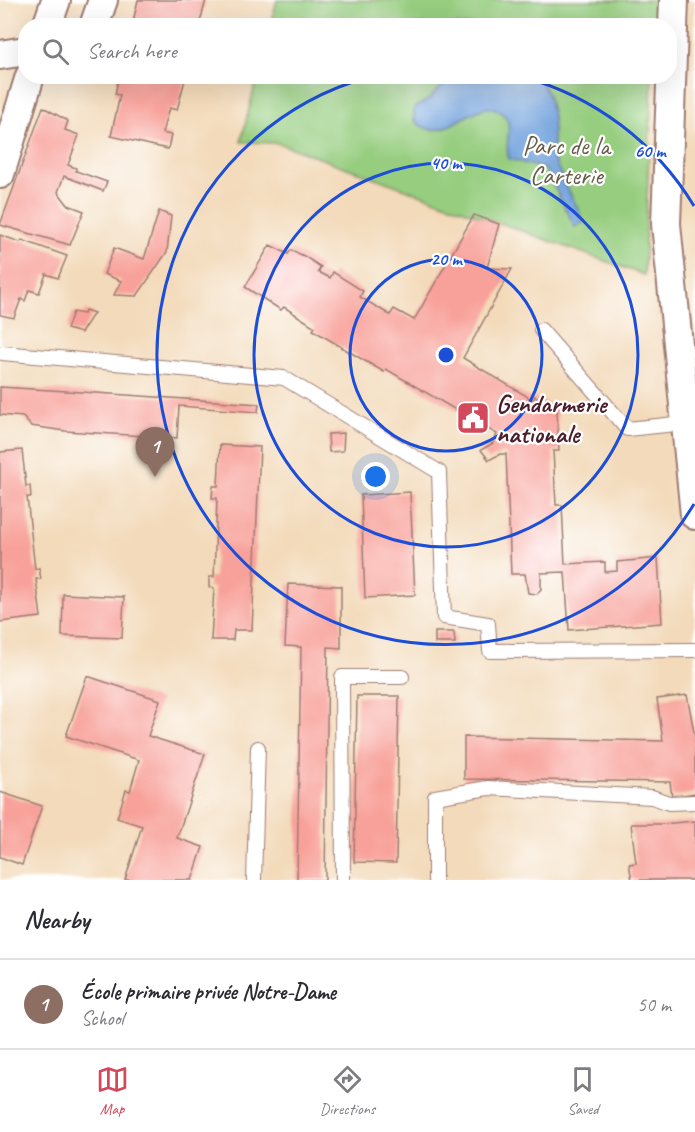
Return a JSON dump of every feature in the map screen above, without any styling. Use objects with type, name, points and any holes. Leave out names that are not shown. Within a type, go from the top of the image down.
[{"type":"street","points":[[50,18],[56,0]]},
{"type":"street","points":[[97,18],[103,0]]},
{"type":"street","points":[[673,18],[674,0]]},
{"type":"street","points":[[0,55],[18,52]]},
{"type":"street","points":[[0,174],[28,84]]},
{"type":"street","points":[[671,84],[666,224],[695,515]]},
{"type":"lane","points":[[541,330],[627,429],[686,423]]},
{"type":"lane","points":[[2,353],[284,378],[439,472],[444,617],[488,624],[490,651],[695,650]]},
{"type":"lane","points":[[343,880],[342,677],[402,677]]},
{"type":"lane","points":[[254,880],[258,748]]},
{"type":"lane","points":[[435,880],[435,797],[488,788],[652,797],[669,803],[695,802]]},
{"type":"green space","points":[[277,0],[656,0],[655,18],[272,18]]},
{"type":"green space","name":"Parc de la Carterie","points":[[255,84],[652,84],[644,275],[278,143],[241,142]]},
{"type":"water","points":[[443,84],[542,84],[548,95],[553,117],[553,158],[584,222],[575,227],[545,169],[509,159],[507,147],[509,130],[503,114],[493,108],[482,109],[448,126],[437,129],[425,128],[414,120],[414,108],[429,99]]},
{"type":"building","points":[[138,0],[206,0],[201,18],[134,18]]},
{"type":"building","points":[[117,84],[184,84],[177,110],[169,108],[162,133],[171,135],[168,149],[111,136],[120,95],[115,94]]},
{"type":"building","points":[[43,107],[68,121],[65,130],[79,135],[68,165],[76,168],[76,171],[107,182],[103,191],[64,176],[58,192],[68,205],[84,211],[70,245],[0,225]]},
{"type":"building","points":[[159,211],[171,216],[167,252],[137,296],[114,295],[121,281],[104,274],[114,248],[144,259]]},
{"type":"building","points":[[474,215],[499,224],[487,268],[512,269],[463,358],[533,400],[535,396],[557,410],[559,451],[553,451],[556,505],[562,505],[565,564],[605,562],[605,572],[617,571],[617,562],[658,558],[662,623],[569,630],[565,572],[541,573],[541,589],[537,594],[528,593],[525,574],[511,574],[506,454],[500,454],[489,460],[481,450],[493,443],[497,434],[386,369],[384,372],[348,351],[313,330],[315,327],[284,307],[281,310],[245,287],[270,245],[288,254],[291,250],[304,256],[321,267],[318,272],[330,278],[333,272],[363,291],[360,297],[390,315],[394,309],[414,320]]},
{"type":"building","points":[[0,235],[20,242],[22,240],[67,256],[58,278],[46,274],[39,293],[29,290],[25,301],[21,299],[14,318],[0,315]]},
{"type":"building","points":[[85,310],[94,313],[81,333],[67,329],[73,312],[84,314]]},
{"type":"building","points":[[0,387],[259,404],[258,412],[179,406],[177,438],[65,431],[31,426],[23,417],[0,415]]},
{"type":"building","points":[[344,433],[343,451],[329,452],[328,434]]},
{"type":"building","points":[[220,445],[260,447],[252,630],[234,630],[233,640],[211,640],[214,588],[209,587],[209,577],[214,577],[217,498],[212,498],[213,486],[218,486]]},
{"type":"building","points":[[22,450],[26,486],[30,486],[31,497],[27,497],[35,569],[39,568],[41,579],[36,579],[41,617],[0,622],[0,452]]},
{"type":"building","points":[[410,492],[415,595],[365,598],[361,495]]},
{"type":"building","points":[[288,584],[341,586],[341,648],[328,647],[325,880],[297,880],[301,647],[285,646]]},
{"type":"building","points":[[63,594],[124,597],[122,638],[62,636]]},
{"type":"building","points":[[435,632],[454,632],[455,643],[435,643]]},
{"type":"building","points":[[87,676],[160,700],[148,736],[205,754],[177,838],[203,847],[192,880],[125,880],[142,826],[117,818],[126,790],[130,791],[139,760],[66,736]]},
{"type":"building","points":[[687,695],[695,737],[695,793],[672,797],[670,782],[464,779],[464,737],[663,741],[657,699]]},
{"type":"building","points":[[357,696],[399,696],[396,863],[354,862]]},
{"type":"building","points":[[0,792],[42,806],[22,865],[0,857]]},
{"type":"building","points":[[695,821],[695,880],[632,880],[629,864],[636,863],[631,824]]},
{"type":"place","name":"Gendarmerie nationale","points":[[473,418]]},
{"type":"place","name":"École primaire privée Notre-Dame","points":[[155,477]]}]
